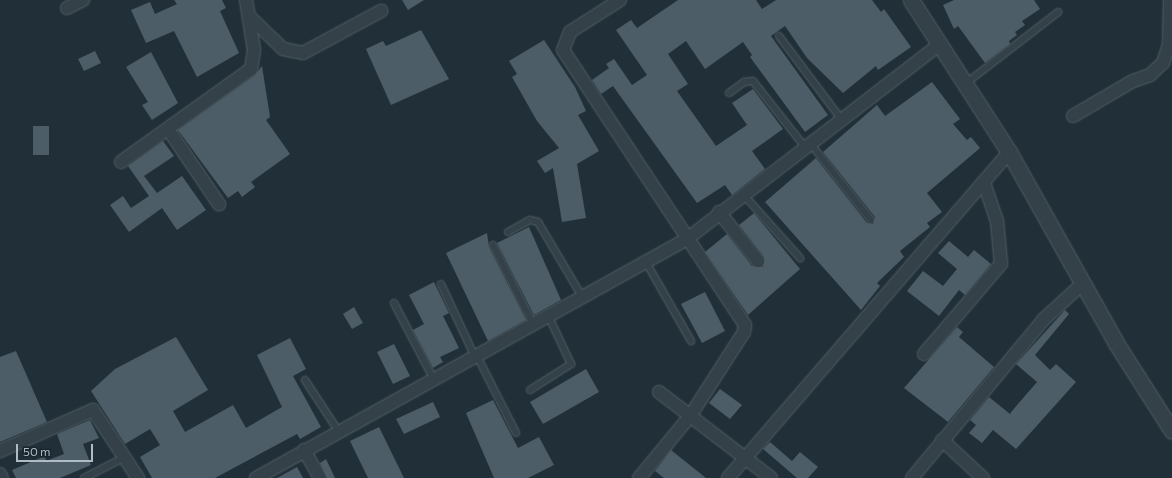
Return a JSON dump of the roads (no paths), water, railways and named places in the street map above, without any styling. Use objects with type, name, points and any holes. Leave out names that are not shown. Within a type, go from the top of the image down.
[{"type":"street","points":[[67,8],[83,0]]},
{"type":"street","points":[[121,162],[251,69],[254,61],[250,16],[246,0]]},
{"type":"street","points":[[620,0],[570,32],[563,50],[745,325],[744,332],[690,416],[639,478]]},
{"type":"street","points":[[911,0],[1009,152],[1082,284],[1149,399],[1172,431]]},
{"type":"street","points":[[1073,116],[1133,81],[1150,75],[1163,63],[1170,48],[1170,0]]},
{"type":"street","points":[[250,16],[283,49],[303,53],[381,11]]},
{"type":"street","points":[[260,477],[304,450],[435,382],[687,239],[719,212],[940,44]]},
{"type":"street","points":[[168,129],[219,204]]},
{"type":"street","points":[[728,478],[984,183],[1009,152]]},
{"type":"street","points":[[924,354],[1001,264],[997,221],[984,183]]},
{"type":"street","points":[[719,212],[758,261]]},
{"type":"street","points":[[912,478],[1043,320],[1082,284]]},
{"type":"street","points":[[659,392],[771,478]]},
{"type":"street","points":[[0,451],[93,410],[138,478]]},
{"type":"street","points":[[942,440],[983,478]]},
{"type":"street","points":[[304,450],[320,478]]},
{"type":"street","points":[[0,474],[2,478]]},
{"type":"lane","points":[[965,84],[1058,12]]},
{"type":"lane","points":[[779,36],[841,119]]},
{"type":"lane","points":[[729,93],[744,82],[753,82],[870,220]]},
{"type":"lane","points":[[743,194],[800,258]]},
{"type":"lane","points":[[508,232],[530,220],[538,222],[583,298]]},
{"type":"lane","points":[[493,246],[534,326]]},
{"type":"lane","points":[[646,262],[691,341]]},
{"type":"lane","points":[[441,284],[476,358],[516,433]]},
{"type":"lane","points":[[394,303],[435,382]]},
{"type":"lane","points":[[530,390],[571,364],[549,317]]},
{"type":"lane","points":[[305,380],[339,432]]},
{"type":"lane","points":[[84,478],[124,457]]}]
